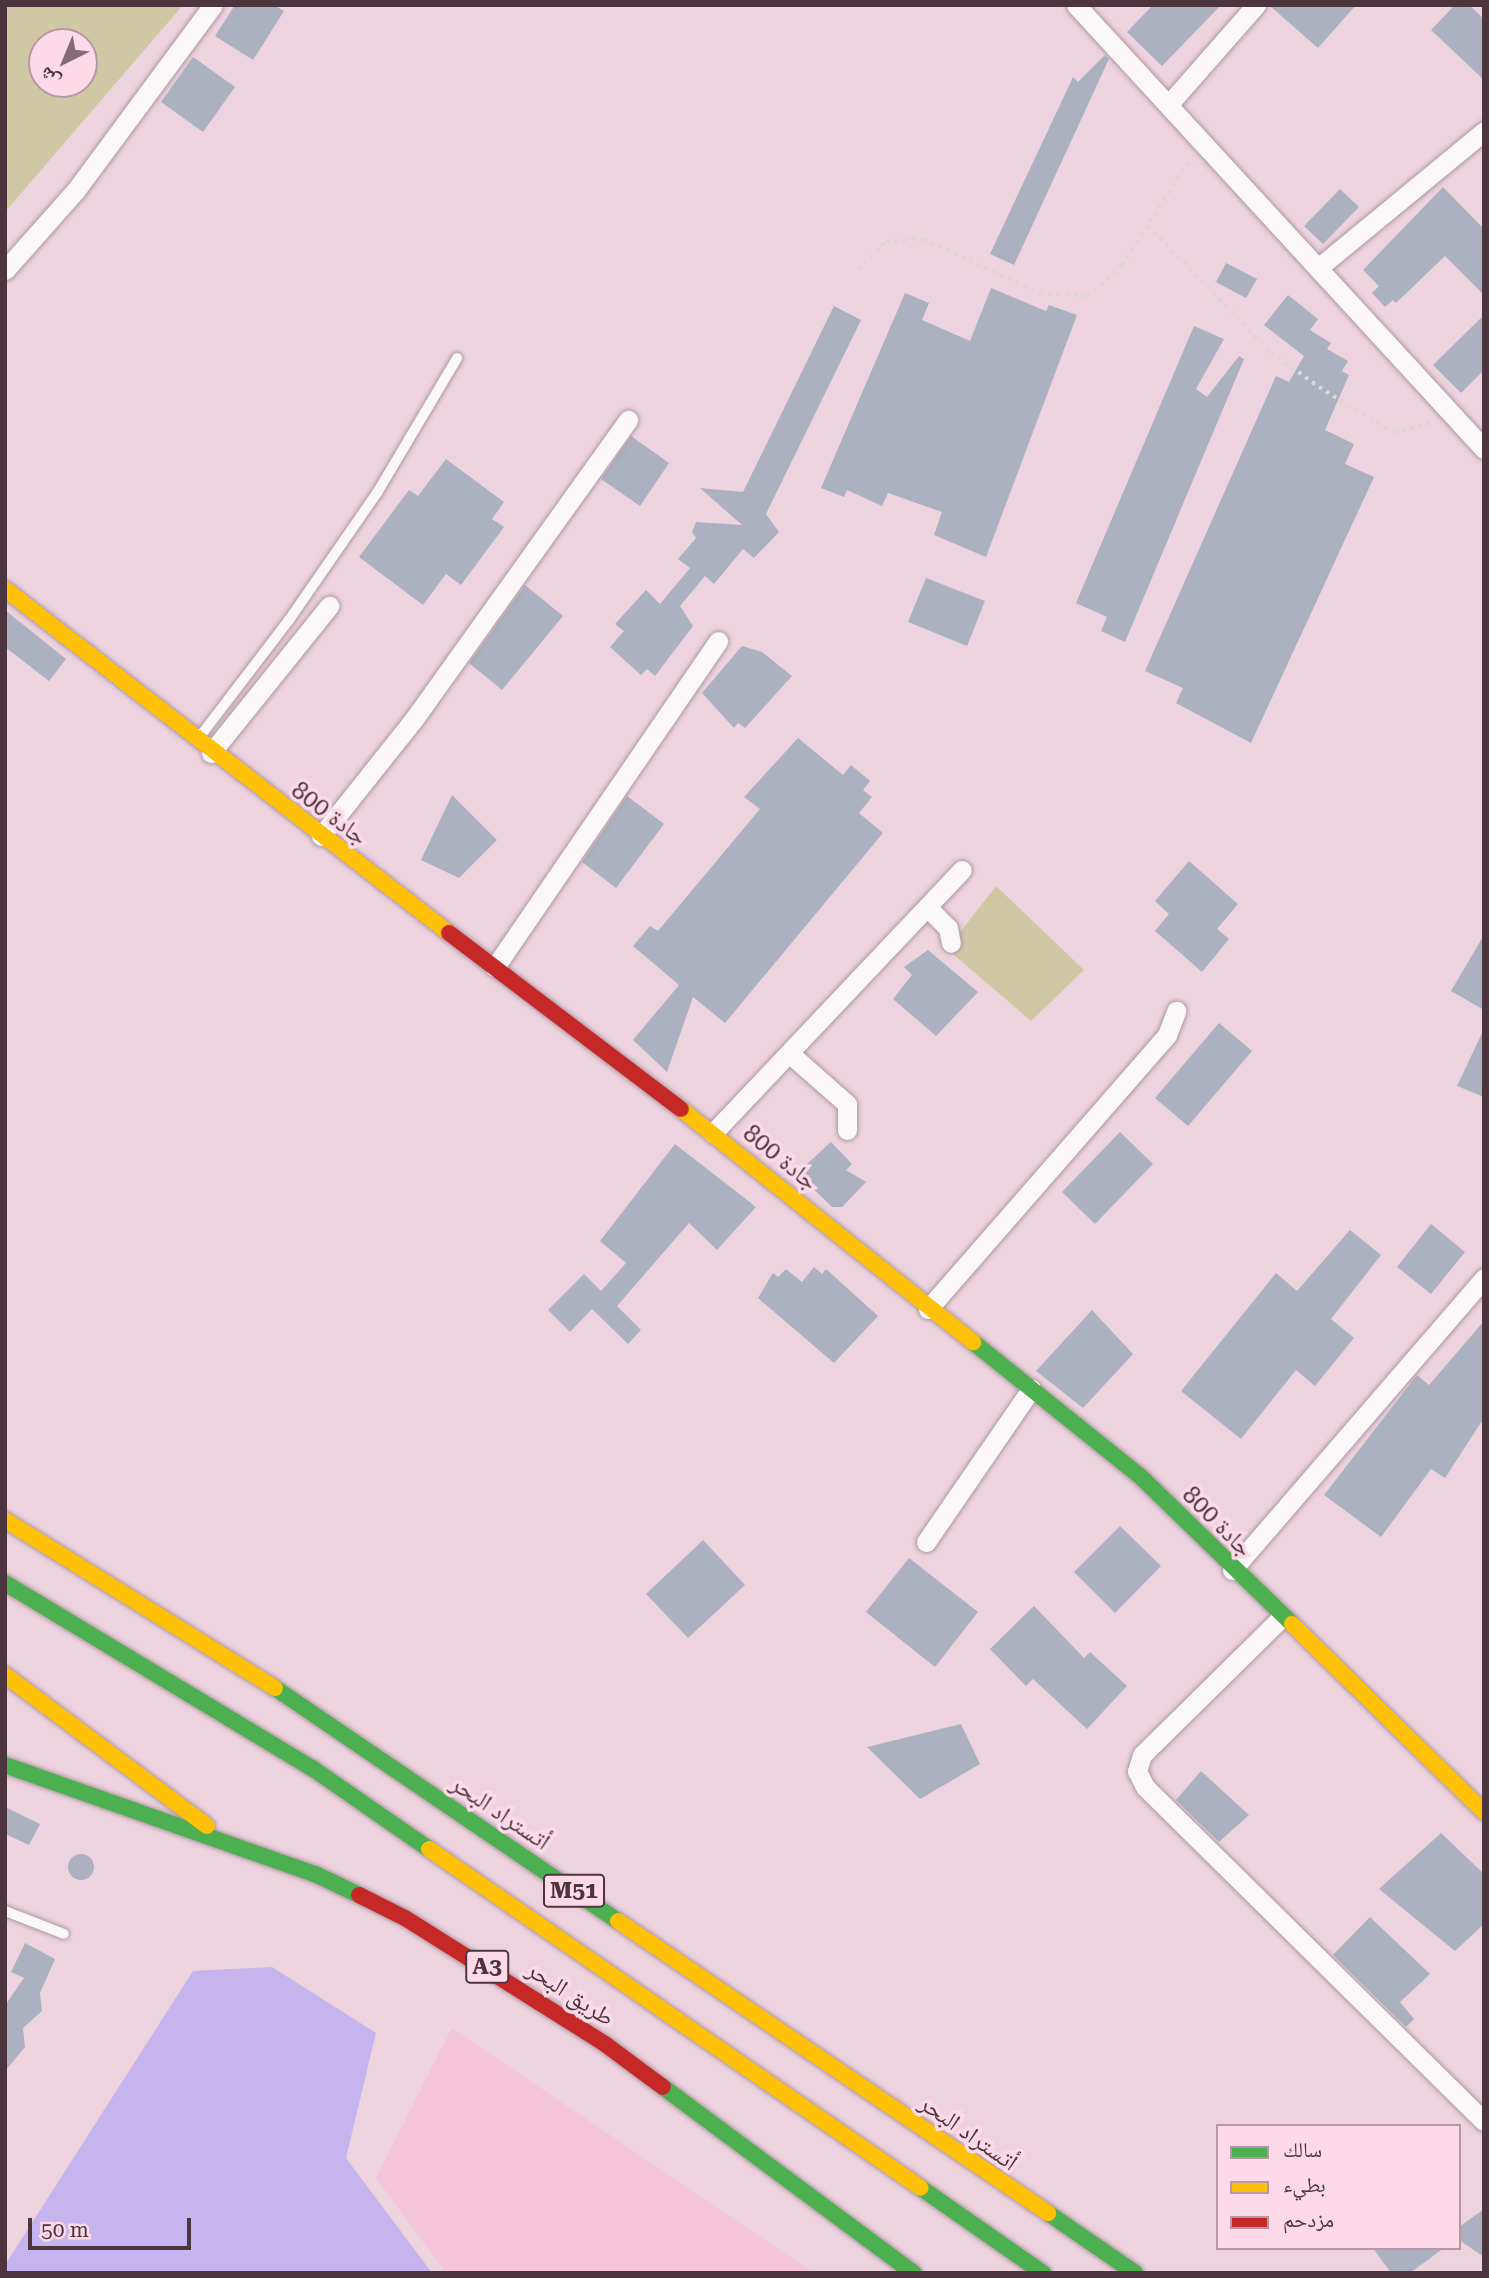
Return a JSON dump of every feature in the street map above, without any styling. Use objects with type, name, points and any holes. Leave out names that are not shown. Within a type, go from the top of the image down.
[{"type":"main road","name":"جادة 800","points":[[5,590],[204,747],[713,1133],[928,1309],[1141,1477],[1232,1570],[1484,1812]]},
{"type":"main road","name":"أتستراد البحر","points":[[5,1520],[306,1707],[1135,2273]]},
{"type":"main road","name":"M51","points":[[5,1583],[312,1768],[1043,2273]]},
{"type":"main road","points":[[5,1675],[231,1843]]},
{"type":"main road","name":"طريق البحر","points":[[5,1765],[314,1874],[405,1918],[605,2044],[913,2273]]},
{"type":"street","points":[[5,270],[76,190],[213,5]]},
{"type":"street","points":[[1076,5],[1484,449]]},
{"type":"street","points":[[1169,104],[1256,5]]},
{"type":"street","points":[[1318,268],[1484,131]]},
{"type":"street","points":[[321,836],[414,719],[628,420]]},
{"type":"street","points":[[204,747],[329,606]]},
{"type":"street","points":[[495,967],[718,641]]},
{"type":"street","points":[[713,1133],[962,870]]},
{"type":"street","points":[[927,907],[948,928],[951,943]]},
{"type":"street","points":[[928,1309],[1167,1035],[1176,1011]]},
{"type":"street","points":[[789,1053],[847,1104],[847,1130]]},
{"type":"street","points":[[1232,1570],[1484,1278]]},
{"type":"street","points":[[926,1542],[1031,1389]]},
{"type":"street","points":[[1282,1617],[1142,1755],[1137,1771],[1146,1787],[1484,2121]]},
{"type":"lane","points":[[204,747],[377,493],[457,358]]},
{"type":"lane","points":[[5,1911],[64,1934]]},
{"type":"path","points":[[858,270],[886,241],[923,239],[1040,293],[1087,296],[1122,265],[1201,138]]},
{"type":"path","points":[[1148,226],[1271,352],[1356,413],[1394,433],[1440,421]]},
{"type":"shaded area","points":[[5,5],[183,5],[5,212]]},
{"type":"shaded area","points":[[996,886],[1084,970],[1031,1021],[947,949]]},
{"type":"shaded area","points":[[272,1967],[376,2033],[346,2158],[432,2273],[5,2273],[5,2265],[193,1971]]},
{"type":"shaded area","points":[[452,2028],[814,2273],[446,2273],[376,2178]]},
{"type":"building","points":[[235,5],[274,5],[284,11],[253,60],[215,36]]},
{"type":"building","points":[[1153,5],[1221,5],[1162,66],[1127,32]]},
{"type":"building","points":[[1269,5],[1356,5],[1318,48]]},
{"type":"building","points":[[1455,5],[1469,5],[1484,19],[1484,80],[1431,30]]},
{"type":"building","points":[[1105,55],[1109,59],[1014,265],[990,254],[1073,77],[1078,82]]},
{"type":"building","points":[[193,57],[235,87],[203,132],[161,102]]},
{"type":"building","points":[[1443,187],[1484,229],[1484,295],[1445,256],[1396,303],[1393,300],[1385,307],[1372,293],[1379,286],[1363,270]]},
{"type":"building","points":[[1340,189],[1359,207],[1323,244],[1304,226]]},
{"type":"building","points":[[1226,263],[1257,279],[1246,298],[1216,282]]},
{"type":"building","points":[[991,288],[1046,311],[1049,305],[1077,315],[986,557],[934,535],[942,512],[888,493],[882,506],[847,490],[844,497],[821,488],[905,293],[929,303],[922,320],[970,341]]},
{"type":"building","points":[[1288,295],[1318,319],[1310,330],[1331,343],[1327,349],[1348,361],[1342,371],[1349,375],[1325,430],[1354,444],[1345,464],[1374,477],[1251,743],[1176,703],[1183,688],[1145,671],[1276,376],[1289,382],[1304,356],[1264,325]]},
{"type":"building","points":[[834,306],[861,320],[766,514],[779,532],[754,558],[743,549],[714,584],[705,576],[680,606],[693,626],[655,676],[647,669],[641,675],[610,647],[624,631],[615,624],[646,590],[660,604],[690,568],[678,559],[696,538],[692,532],[696,522],[742,525],[700,488],[743,492]]},
{"type":"building","points":[[1484,315],[1484,370],[1461,393],[1433,365]]},
{"type":"building","points":[[1194,326],[1224,339],[1196,389],[1207,397],[1239,356],[1244,359],[1125,642],[1101,631],[1107,617],[1076,603]]},
{"type":"building","points":[[631,436],[669,463],[640,506],[601,479]]},
{"type":"building","points":[[446,459],[504,502],[492,519],[504,527],[461,585],[446,574],[423,605],[359,557],[409,490],[418,496]]},
{"type":"building","points":[[926,578],[985,601],[967,646],[908,622]]},
{"type":"building","points":[[525,585],[563,616],[502,690],[469,663]]},
{"type":"building","points":[[5,610],[66,659],[49,681],[5,647]]},
{"type":"building","points":[[742,646],[762,652],[792,676],[745,728],[738,723],[734,728],[702,693]]},
{"type":"building","points":[[798,738],[843,775],[851,765],[870,781],[863,790],[872,797],[859,813],[883,833],[725,1023],[693,997],[667,1072],[633,1040],[679,985],[633,946],[650,926],[658,931],[760,809],[744,797]]},
{"type":"building","points":[[452,795],[497,840],[459,878],[421,860]]},
{"type":"building","points":[[627,796],[664,824],[616,888],[582,862]]},
{"type":"building","points":[[1189,861],[1238,904],[1217,929],[1229,939],[1202,972],[1155,931],[1169,914],[1155,901]]},
{"type":"building","points":[[1484,935],[1484,1010],[1451,991]]},
{"type":"building","points":[[928,950],[978,992],[936,1036],[893,999],[912,975],[904,967]]},
{"type":"building","points":[[1219,1023],[1252,1051],[1188,1126],[1155,1098]]},
{"type":"building","points":[[1484,1029],[1484,1097],[1457,1086]]},
{"type":"building","points":[[1120,1132],[1153,1164],[1095,1224],[1062,1192]]},
{"type":"building","points":[[831,1142],[852,1164],[846,1170],[866,1182],[842,1207],[832,1207],[797,1173]]},
{"type":"building","points":[[675,1144],[756,1207],[717,1250],[689,1223],[617,1306],[641,1330],[628,1344],[592,1309],[570,1332],[548,1310],[584,1274],[601,1291],[626,1263],[600,1241]]},
{"type":"building","points":[[1431,1224],[1465,1252],[1431,1294],[1397,1267]]},
{"type":"building","points":[[1350,1230],[1381,1255],[1331,1319],[1354,1338],[1315,1386],[1296,1370],[1241,1439],[1181,1391],[1276,1273],[1297,1291]]},
{"type":"building","points":[[814,1267],[822,1274],[826,1269],[878,1316],[834,1363],[758,1298],[773,1273],[778,1277],[786,1269],[802,1282]]},
{"type":"building","points":[[1092,1310],[1133,1354],[1083,1408],[1036,1371]]},
{"type":"building","points":[[1484,1321],[1484,1418],[1445,1478],[1431,1469],[1381,1537],[1324,1495],[1417,1375],[1429,1385]]},
{"type":"building","points":[[1120,1526],[1161,1566],[1115,1613],[1074,1572]]},
{"type":"building","points":[[703,1540],[745,1585],[688,1638],[646,1594]]},
{"type":"building","points":[[909,1558],[978,1612],[935,1667],[866,1612]]},
{"type":"building","points":[[1034,1606],[1084,1658],[1090,1652],[1127,1686],[1087,1729],[1033,1679],[1026,1686],[990,1649]]},
{"type":"building","points":[[961,1724],[980,1764],[920,1799],[867,1747]]},
{"type":"building","points":[[1201,1771],[1249,1815],[1219,1842],[1176,1800]]},
{"type":"building","points":[[5,1807],[40,1824],[29,1845],[5,1834]]},
{"type":"building","points":[[1441,1833],[1484,1874],[1484,1924],[1455,1951],[1379,1889]]},
{"type":"building","points":[[81,1854],[90,1858],[94,1867],[90,1876],[81,1880],[72,1876],[68,1867],[72,1858]]},
{"type":"building","points":[[1370,1917],[1430,1974],[1400,2002],[1414,2019],[1406,2027],[1333,1955]]},
{"type":"building","points":[[25,1943],[55,1959],[40,1993],[42,2011],[23,2028],[25,2047],[5,2071],[6,2004],[24,1978],[11,1972]]},
{"type":"building","points":[[1484,2209],[1484,2257],[1461,2241],[1461,2226]]},
{"type":"building","points":[[1374,2250],[1441,2250],[1410,2273],[1391,2273]]},
{"type":"traffic: fast","points":[[973,1342],[1141,1477],[1292,1624]]},
{"type":"traffic: fast","points":[[5,1583],[312,1768],[429,1849]]},
{"type":"traffic: fast","points":[[275,1688],[618,1921]]},
{"type":"traffic: fast","points":[[5,1765],[315,1874],[359,1895]]},
{"type":"traffic: fast","points":[[663,2087],[913,2273]]},
{"type":"traffic: fast","points":[[921,2188],[1043,2273]]},
{"type":"traffic: fast","points":[[1048,2213],[1135,2273]]},
{"type":"traffic: slow","points":[[5,589],[449,933]]},
{"type":"traffic: slow","points":[[681,1109],[973,1342]]},
{"type":"traffic: slow","points":[[5,1520],[275,1688]]},
{"type":"traffic: slow","points":[[1292,1624],[1484,1812]]},
{"type":"traffic: slow","points":[[5,1675],[207,1826]]},
{"type":"traffic: slow","points":[[429,1849],[921,2188]]},
{"type":"traffic: slow","points":[[618,1921],[1048,2213]]},
{"type":"traffic: jam","points":[[449,933],[681,1109]]},
{"type":"traffic: jam","points":[[359,1895],[405,1918],[605,2044],[663,2087]]}]
